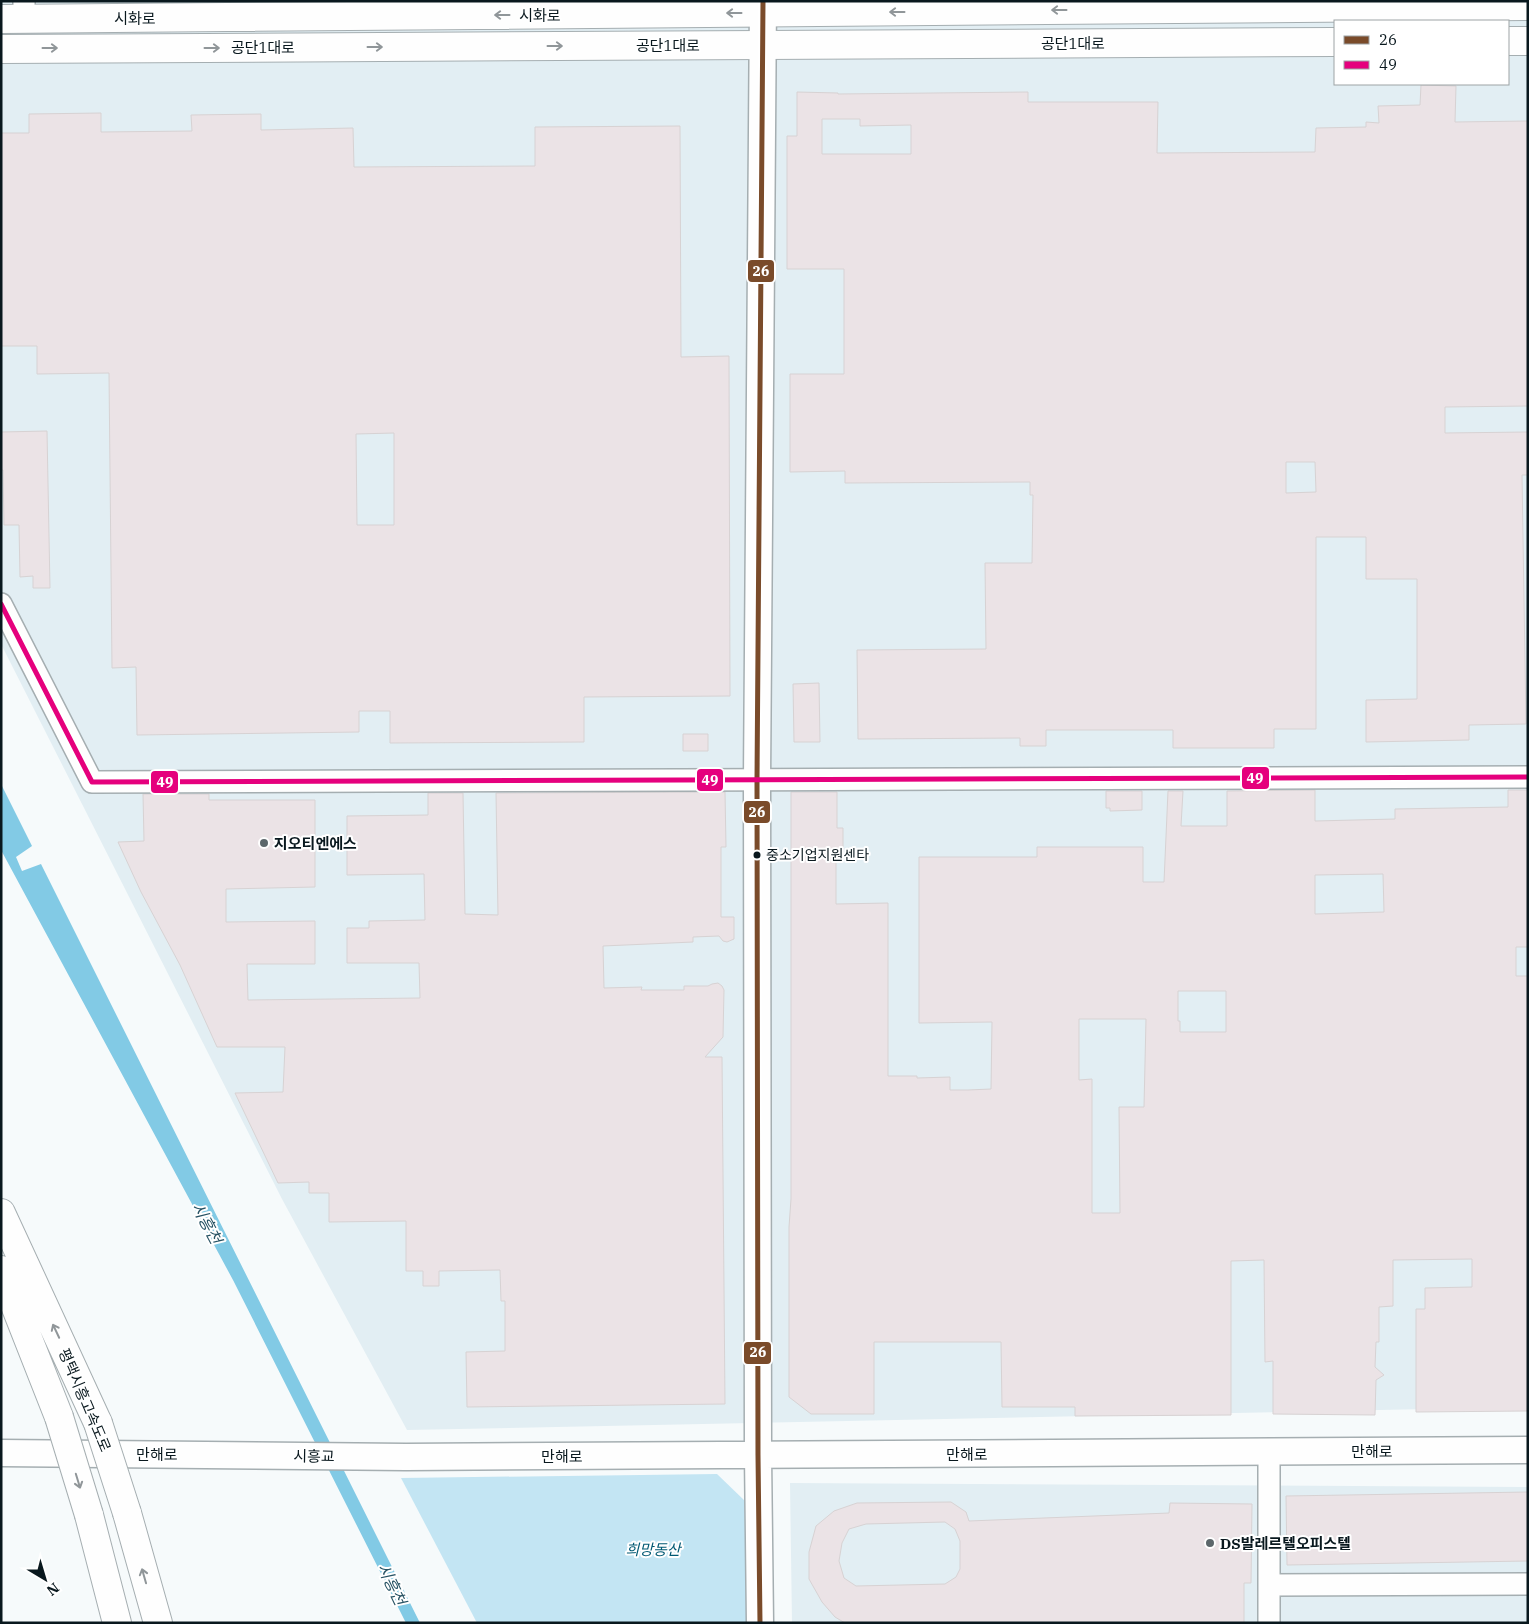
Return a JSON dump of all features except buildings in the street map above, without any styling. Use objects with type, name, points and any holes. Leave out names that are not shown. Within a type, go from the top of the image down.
[{"type":"main road","name":"시화로","points":[[17,13],[763,7],[1528,6]]},
{"type":"main road","points":[[1509,41],[1528,41]]},
{"type":"main road","name":"공단1대로","points":[[1,49],[1334,42]]},
{"type":"main road","name":"평택시흥고속도로","points":[[1,1213],[98,1423],[127,1513],[158,1623]]},
{"type":"main road","name":"평택시흥고속도로","points":[[1,1270],[59,1417],[89,1515],[117,1623]]},
{"type":"street","points":[[760,1623],[757,780],[763,7]]},
{"type":"street","points":[[1,604],[92,782],[1528,777]]},
{"type":"street","name":"만해로","points":[[406,1456],[1528,1450]]},
{"type":"street","points":[[1269,1452],[1269,1623]]},
{"type":"street","name":"만해로","points":[[1,1453],[222,1455]]},
{"type":"street","name":"시흥교","points":[[222,1455],[406,1456]]},
{"type":"street","points":[[1269,1585],[1528,1584]]},
{"type":"shaded area","points":[[1,1],[1528,1],[1528,1407],[407,1430],[282,1199],[1,644]]},
{"type":"shaded area","points":[[790,1483],[1528,1487],[1528,1623],[792,1623]]},
{"type":"green space","name":"희망동산","points":[[717,1474],[745,1501],[747,1623],[477,1623],[401,1478]]},
{"type":"water","name":"시흥천","points":[[1,784],[32,846],[16,857],[22,871],[41,864],[420,1623],[406,1623],[233,1280],[1,850]]},
{"type":"transit line","name":"26","points":[[760,1623],[757,780],[763,1]]},
{"type":"transit line","name":"49","points":[[1,604],[92,782],[1528,777]]},
{"type":"place","name":"지오티엔에스","points":[[264,843]]},
{"type":"place","name":"중소기업지원센타","points":[[757,855]]},
{"type":"place","name":"DS발레르텔오피스텔","points":[[1210,1543]]}]
